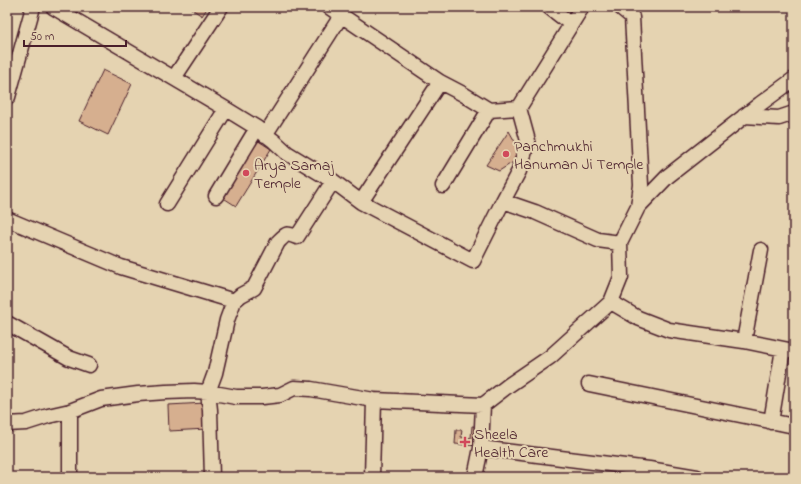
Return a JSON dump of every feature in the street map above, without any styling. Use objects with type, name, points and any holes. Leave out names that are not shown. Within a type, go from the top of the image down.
[{"type":"street","points":[[7,97],[33,7]]},
{"type":"street","points":[[53,7],[261,131],[287,153],[333,181],[361,202],[473,261],[519,171],[528,141],[519,108],[582,7]]},
{"type":"street","points":[[174,78],[221,7]]},
{"type":"street","points":[[329,7],[440,82],[489,110],[519,108]]},
{"type":"street","points":[[549,7],[572,24]]},
{"type":"street","points":[[620,7],[632,17],[641,185],[638,207]]},
{"type":"street","points":[[216,196],[341,16]]},
{"type":"street","points":[[7,424],[26,423],[70,411],[100,399],[166,392],[208,392],[236,397],[262,397],[280,395],[294,388],[311,389],[374,400],[483,405],[550,357],[611,302],[621,277],[620,243],[638,207],[668,176],[794,79]]},
{"type":"street","points":[[361,202],[440,82]]},
{"type":"street","points":[[167,204],[226,109]]},
{"type":"street","points":[[443,186],[489,110]]},
{"type":"street","points":[[744,116],[778,118],[794,113]]},
{"type":"street","points":[[212,477],[208,392],[215,373],[227,320],[234,301],[241,295],[254,288],[278,242],[288,234],[297,237],[333,181]]},
{"type":"street","points":[[503,200],[598,240],[620,243]]},
{"type":"street","points":[[7,219],[121,267],[234,301]]},
{"type":"street","points":[[744,341],[761,250]]},
{"type":"street","points":[[611,302],[638,318],[669,330],[744,341],[789,350],[771,422]]},
{"type":"street","points":[[7,323],[69,358],[89,365]]},
{"type":"street","points":[[589,384],[794,426]]},
{"type":"street","points":[[372,477],[374,400]]},
{"type":"street","points":[[475,477],[481,448],[483,405]]},
{"type":"street","points":[[70,411],[70,477]]},
{"type":"street","points":[[481,448],[649,469],[697,477]]},
{"type":"building","points":[[189,7],[208,7],[202,16]]},
{"type":"building","points":[[103,70],[132,84],[108,135],[79,121]]},
{"type":"building","name":"Panchmukhi Hanuman Ji Temple","points":[[509,131],[519,149],[518,159],[499,171],[486,165]]},
{"type":"building","name":"Arya Samaj Temple","points":[[257,140],[271,149],[236,206],[222,197]]},
{"type":"building","points":[[206,403],[207,429],[169,431],[168,405]]},
{"type":"building","name":"Sheela Health Care","points":[[472,426],[480,427],[479,446],[455,444],[456,430],[462,430],[461,437],[471,438]]},
{"type":"place","name":"Panchmukhi Hanuman Ji Temple","points":[[506,154]]},
{"type":"place","name":"Arya Samaj Temple","points":[[246,173]]},
{"type":"place","name":"Sheela Health Care","points":[[465,442]]}]
